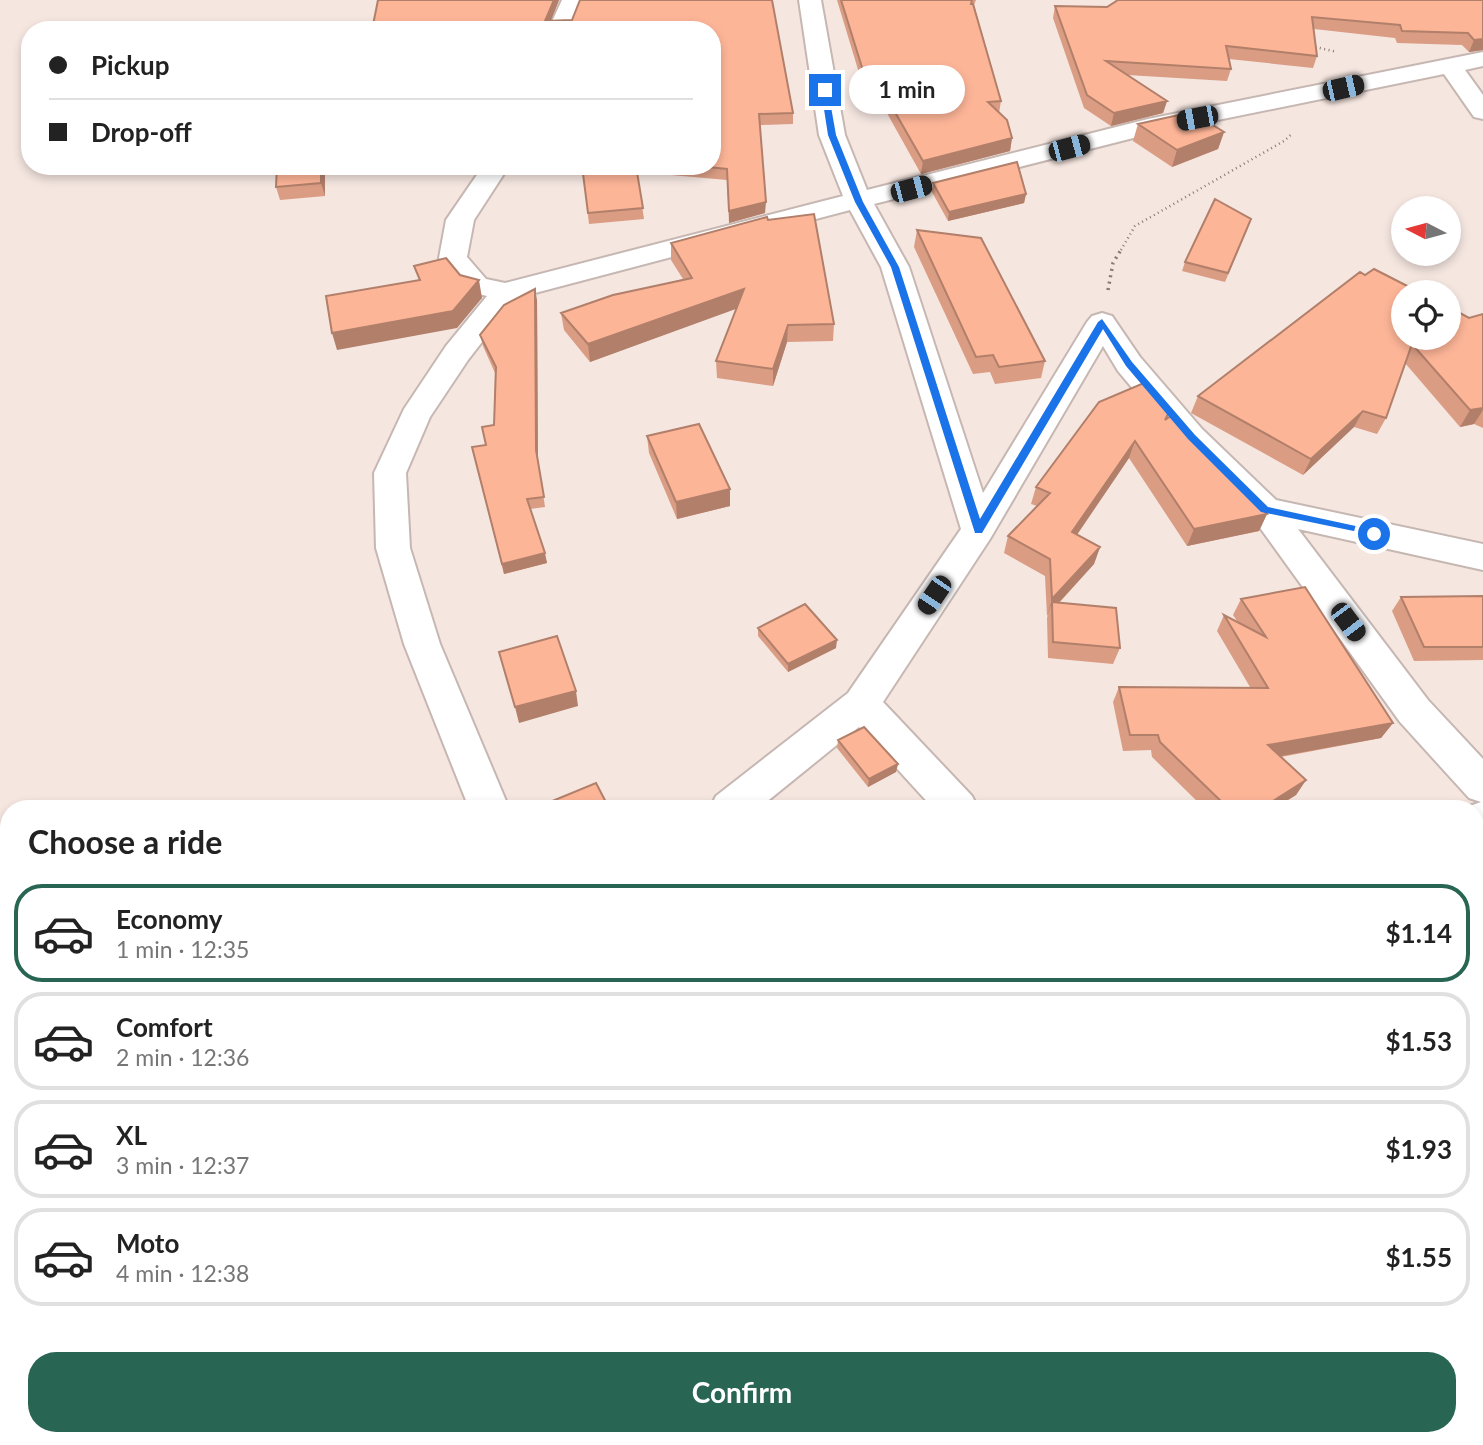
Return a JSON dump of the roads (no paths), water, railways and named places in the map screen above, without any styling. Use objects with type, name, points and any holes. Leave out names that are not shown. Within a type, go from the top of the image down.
[{"type":"street","points":[[563,21],[573,0]]},
{"type":"street","points":[[810,0],[832,135],[859,202],[895,267],[978,530]]},
{"type":"street","points":[[490,175],[460,220],[453,258],[475,285],[506,292],[594,267],[1148,128],[1483,58]]},
{"type":"street","points":[[1451,66],[1483,112]]},
{"type":"street","points":[[486,800],[422,643],[393,548],[390,473],[415,416],[457,353],[506,292]]},
{"type":"street","points":[[740,800],[861,704],[978,530],[1102,322],[1129,364],[1191,437],[1265,510],[1415,711],[1483,786]]},
{"type":"street","points":[[1265,510],[1483,558]]},
{"type":"street","points":[[861,704],[951,800]]}]
